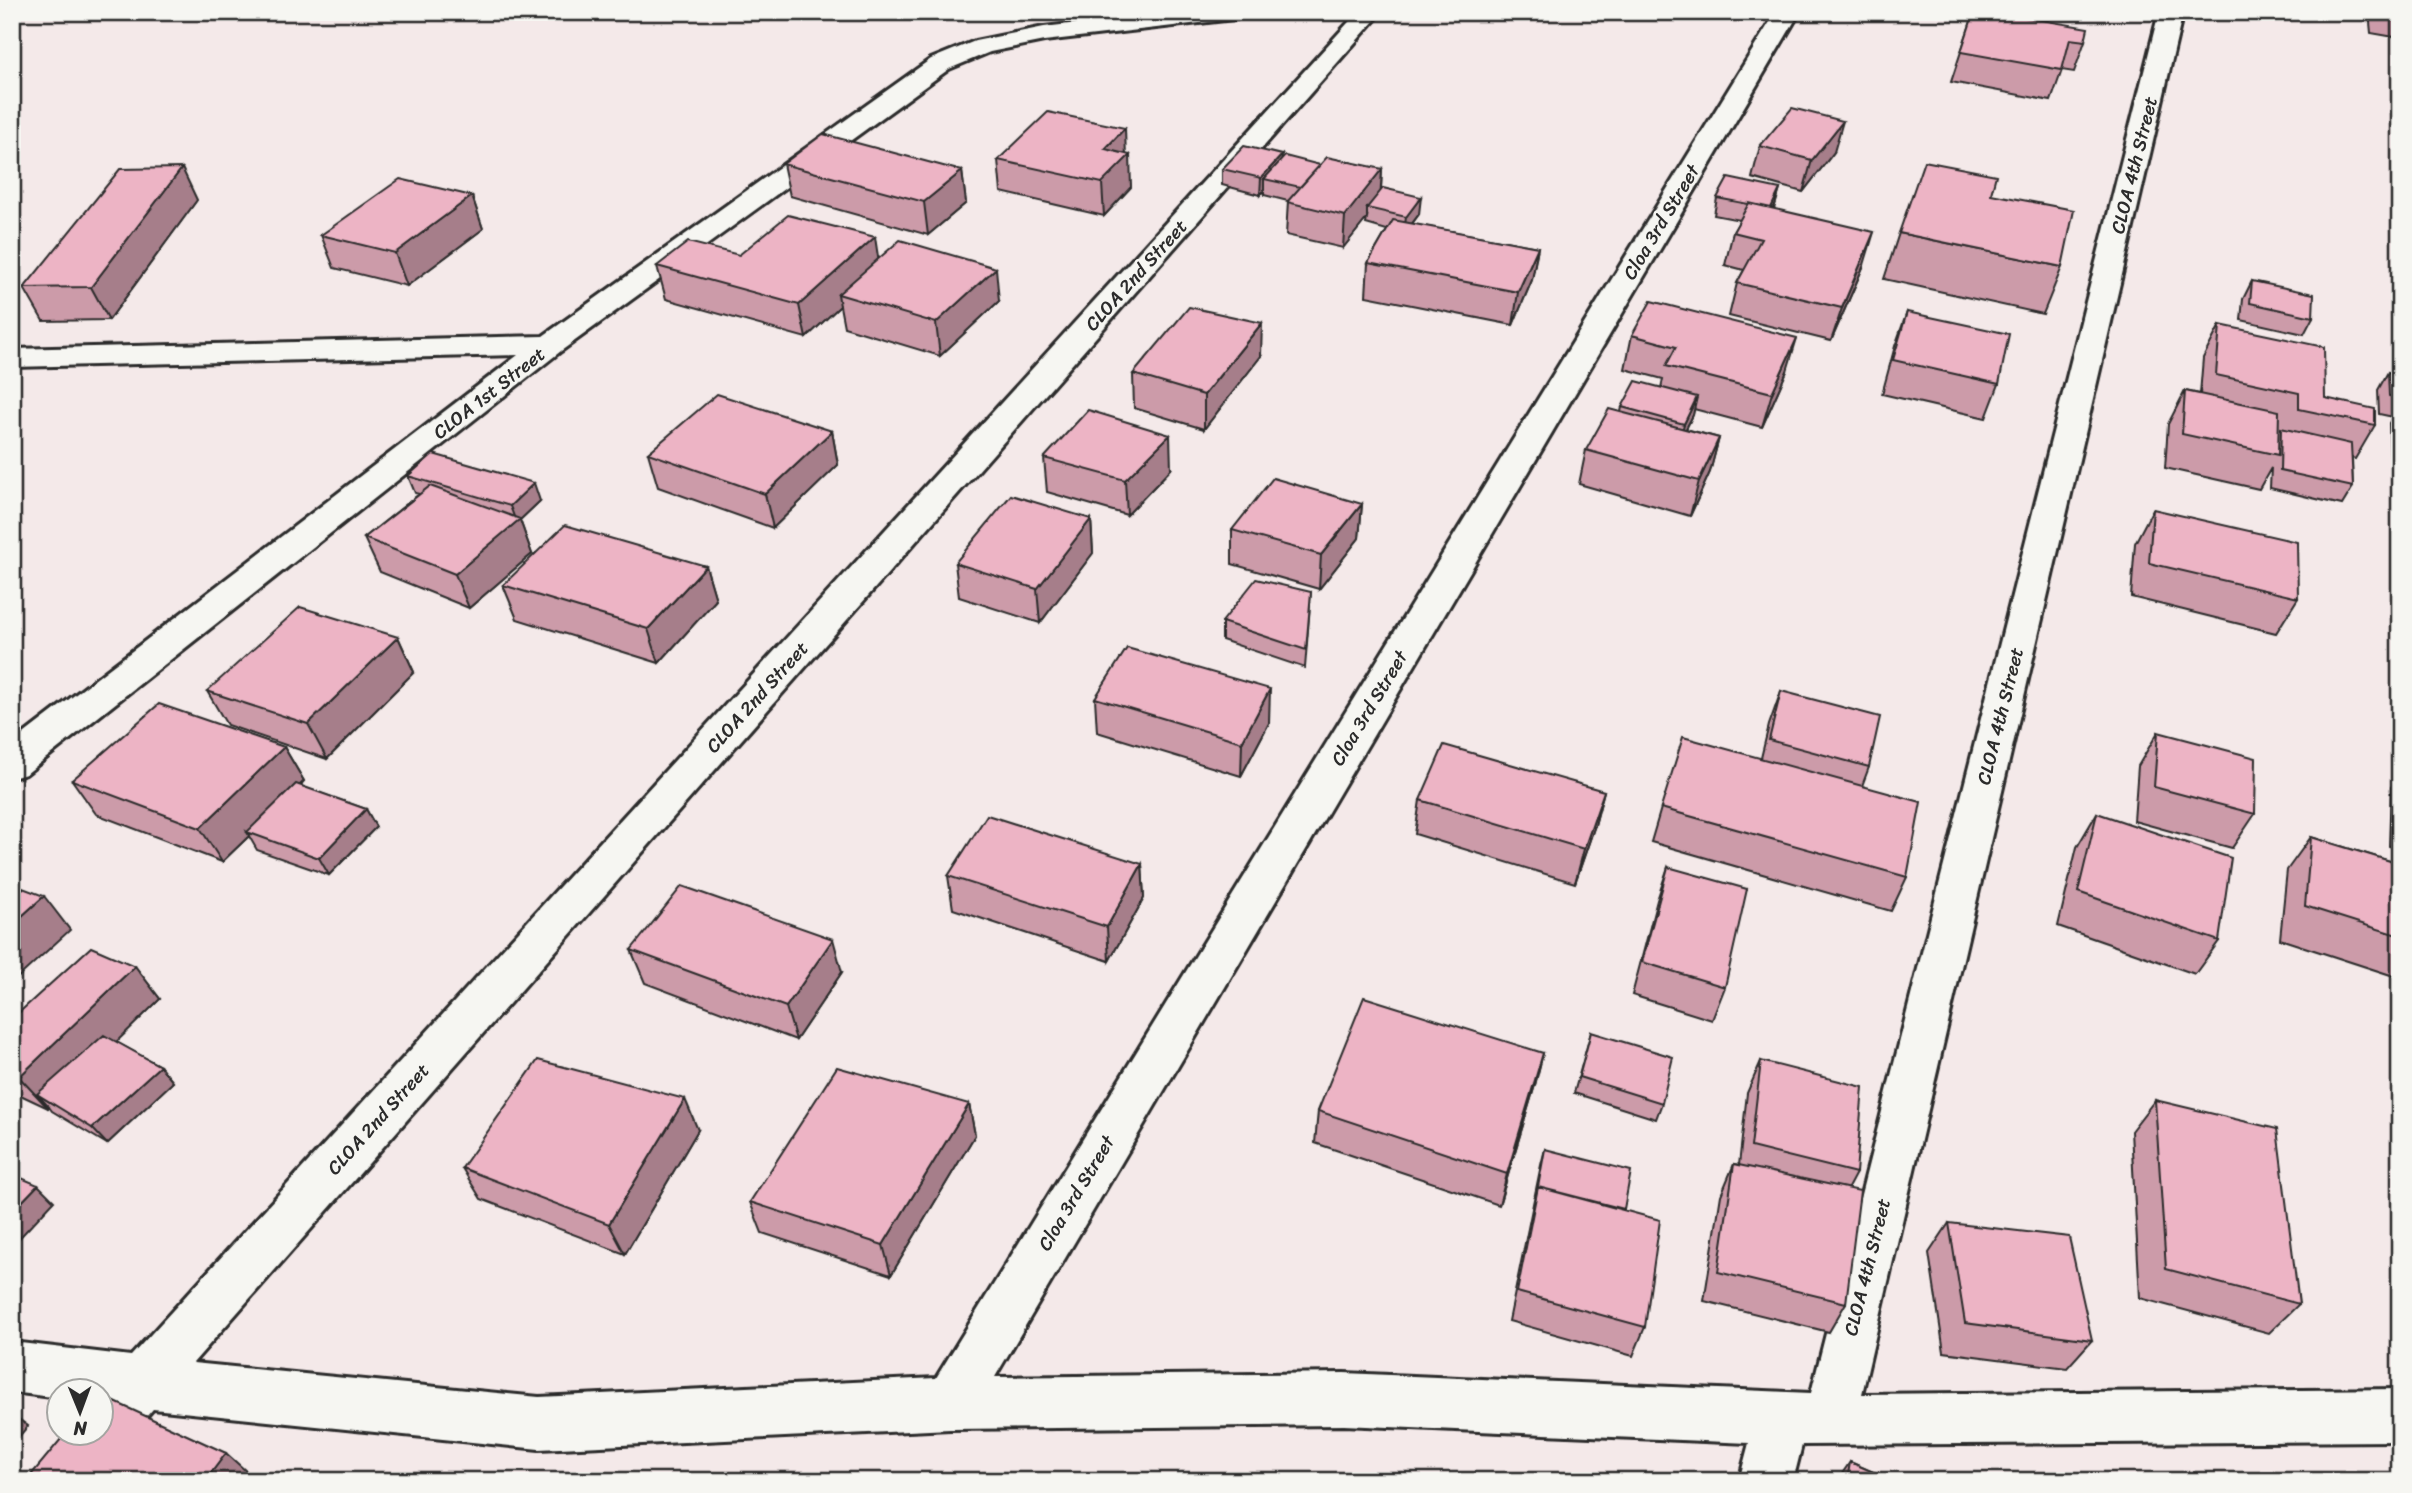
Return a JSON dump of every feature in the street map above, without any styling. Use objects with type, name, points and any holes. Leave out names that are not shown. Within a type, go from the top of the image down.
[{"type":"street","name":"CLOA 1st Street","points":[[12,764],[550,345],[940,64],[983,46],[1110,19],[1234,12]]},
{"type":"street","name":"CLOA 2nd Street","points":[[116,1411],[1371,12]]},
{"type":"street","name":"Cloa 3rd Street","points":[[950,1403],[1788,12]]},
{"type":"street","name":"CLOA 4th Street","points":[[1830,1420],[2171,12]]},
{"type":"street","points":[[12,358],[550,345]]},
{"type":"street","points":[[12,1367],[211,1391],[539,1423],[950,1403],[1344,1399],[1830,1420],[2400,1415]]},
{"type":"street","points":[[1766,1481],[1774,1457],[1778,1418]]},
{"type":"building","points":[[1974,12],[1995,12],[2088,28],[2085,41],[2070,39],[2062,70],[1961,52]]},
{"type":"building","points":[[2378,12],[2400,12],[2400,21],[2379,18]]},
{"type":"building","points":[[1792,108],[1843,121],[1812,160],[1760,146]]},
{"type":"building","points":[[1048,112],[1125,128],[1105,149],[1130,155],[1102,183],[998,160]]},
{"type":"building","points":[[823,134],[962,171],[924,202],[783,164]]},
{"type":"building","points":[[1244,146],[1282,155],[1261,178],[1222,169]]},
{"type":"building","points":[[1285,156],[1320,165],[1300,187],[1264,179]]},
{"type":"building","points":[[1327,157],[1382,169],[1345,216],[1287,202]]},
{"type":"building","points":[[1924,161],[1996,175],[1991,194],[2074,210],[2062,267],[1899,233]]},
{"type":"building","points":[[182,168],[91,287],[24,288],[120,169]]},
{"type":"building","points":[[1728,178],[1780,189],[1771,208],[1717,198]]},
{"type":"building","points":[[400,179],[472,196],[395,253],[321,235]]},
{"type":"building","points":[[1383,188],[1421,197],[1406,217],[1367,208]]},
{"type":"building","points":[[1749,203],[1874,232],[1842,308],[1737,283],[1761,239],[1733,232]]},
{"type":"building","points":[[788,215],[875,237],[799,305],[657,266],[688,242],[739,255]]},
{"type":"building","points":[[1393,220],[1538,247],[1518,292],[1368,263]]},
{"type":"building","points":[[900,240],[996,268],[936,323],[838,294]]},
{"type":"building","points":[[2252,281],[2314,294],[2313,317],[2250,303]]},
{"type":"building","points":[[1651,301],[1797,338],[1772,393],[1666,366],[1676,347],[1632,335]]},
{"type":"building","points":[[1189,307],[1262,323],[1204,395],[1133,374]]},
{"type":"building","points":[[1907,312],[2009,334],[1999,384],[1893,360]]},
{"type":"building","points":[[2220,325],[2324,347],[2325,398],[2375,409],[2375,425],[2299,409],[2299,393],[2216,375]]},
{"type":"building","points":[[2388,372],[2400,375],[2400,398],[2389,396]]},
{"type":"building","points":[[1636,381],[1697,397],[1684,424],[1622,407]]},
{"type":"building","points":[[2185,391],[2279,411],[2278,455],[2182,434]]},
{"type":"building","points":[[717,394],[832,431],[765,494],[648,453]]},
{"type":"building","points":[[1609,409],[1719,438],[1699,481],[1586,450]]},
{"type":"building","points":[[1088,410],[1170,435],[1125,480],[1044,458]]},
{"type":"building","points":[[2281,428],[2351,444],[2353,487],[2280,471]]},
{"type":"building","points":[[433,454],[534,483],[510,506],[408,476]]},
{"type":"building","points":[[1273,478],[1362,504],[1321,555],[1232,530]]},
{"type":"building","points":[[430,486],[520,519],[455,574],[364,538]]},
{"type":"building","points":[[1011,495],[1091,519],[1037,589],[955,563]]},
{"type":"building","points":[[2153,509],[2297,542],[2298,598],[2149,563]]},
{"type":"building","points":[[565,525],[706,566],[648,629],[503,585]]},
{"type":"building","points":[[1256,579],[1311,592],[1306,650],[1222,622]]},
{"type":"building","points":[[300,607],[398,637],[308,724],[207,691]]},
{"type":"building","points":[[1127,648],[1270,689],[1242,742],[1095,698]]},
{"type":"building","points":[[1781,691],[1880,717],[1869,767],[1769,740]]},
{"type":"building","points":[[159,704],[284,747],[200,828],[72,780]]},
{"type":"building","points":[[2158,732],[2256,758],[2255,814],[2154,787]]},
{"type":"building","points":[[1683,737],[1921,802],[1907,877],[1661,808]]},
{"type":"building","points":[[1444,745],[1604,791],[1584,849],[1420,800]]},
{"type":"building","points":[[296,784],[366,809],[319,858],[247,832]]},
{"type":"building","points":[[2097,813],[2231,858],[2219,941],[2078,892]]},
{"type":"building","points":[[987,815],[1142,864],[1107,927],[948,876]]},
{"type":"building","points":[[2311,837],[2400,864],[2400,936],[2305,906]]},
{"type":"building","points":[[1668,867],[1747,889],[1725,987],[1642,962]]},
{"type":"building","points":[[12,884],[44,896],[12,925]]},
{"type":"building","points":[[682,886],[833,939],[786,1007],[631,950]]},
{"type":"building","points":[[91,947],[135,966],[19,1077],[12,1074],[12,1019]]},
{"type":"building","points":[[1364,997],[1543,1053],[1507,1174],[1318,1111]]},
{"type":"building","points":[[1591,1032],[1673,1057],[1662,1103],[1579,1077]]},
{"type":"building","points":[[104,1035],[160,1066],[92,1128],[37,1094]]},
{"type":"building","points":[[538,1060],[685,1099],[609,1224],[462,1168]]},
{"type":"building","points":[[1761,1061],[1863,1087],[1856,1173],[1751,1147]]},
{"type":"building","points":[[837,1067],[969,1104],[883,1245],[750,1202]]},
{"type":"building","points":[[2155,1100],[2277,1129],[2299,1304],[2166,1269]]},
{"type":"building","points":[[1545,1149],[1631,1171],[1624,1209],[1538,1187]]},
{"type":"building","points":[[1734,1164],[1860,1191],[1846,1303],[1718,1272]]},
{"type":"building","points":[[12,1174],[38,1185],[12,1212]]},
{"type":"building","points":[[1538,1187],[1660,1220],[1645,1327],[1517,1292]]},
{"type":"building","points":[[1949,1223],[2069,1237],[2092,1340],[1965,1323]]},
{"type":"building","points":[[116,1402],[226,1453],[205,1481],[26,1481],[54,1448],[116,1448]]},
{"type":"building","points":[[1850,1462],[1894,1481],[1847,1481]]}]
